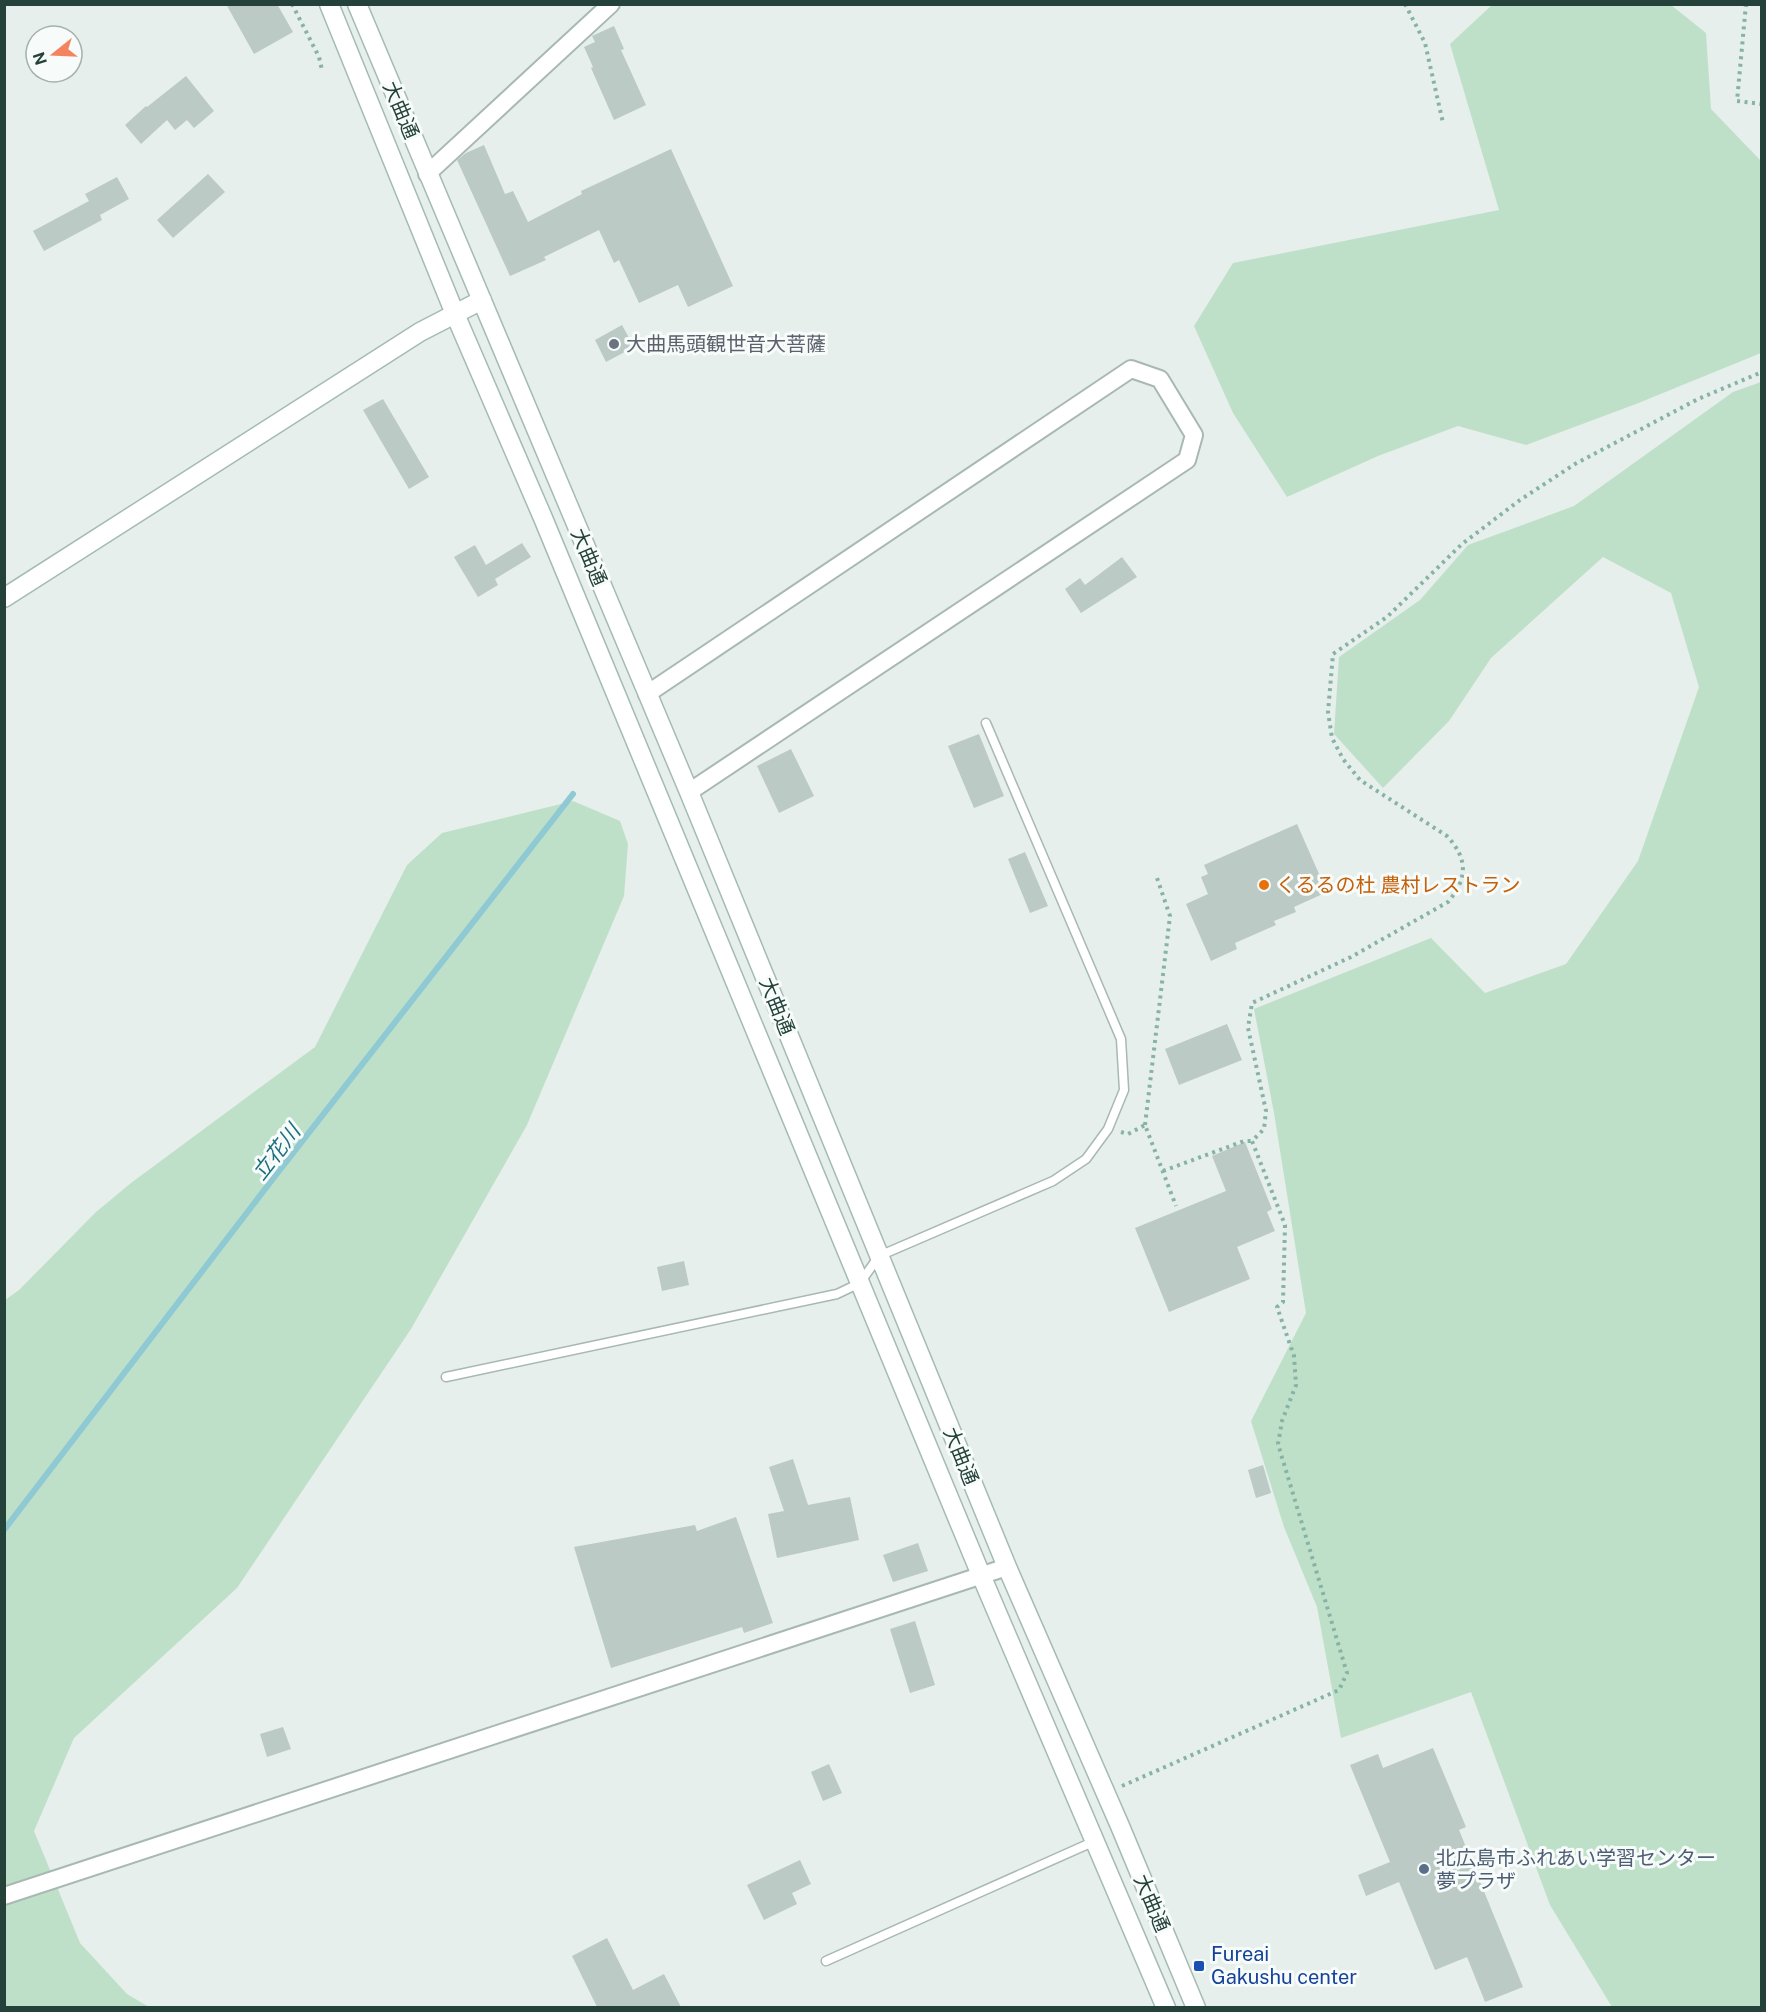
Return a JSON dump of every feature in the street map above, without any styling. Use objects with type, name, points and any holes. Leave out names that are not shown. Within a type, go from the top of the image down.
[{"type":"main road","name":"大曲通","points":[[328,4],[981,1575],[1166,2007]]},
{"type":"main road","name":"大曲通","points":[[357,4],[689,792],[1007,1567],[1196,2007]]},
{"type":"main road","points":[[4,598],[420,332],[482,300]]},
{"type":"street","points":[[428,174],[611,4]]},
{"type":"street","points":[[647,694],[1131,369],[1160,379],[1194,435],[1187,460],[689,792]]},
{"type":"street","points":[[4,1896],[1007,1567]]},
{"type":"lane","points":[[446,1377],[837,1293],[860,1283],[879,1256],[1053,1181],[1086,1159],[1108,1129],[1124,1090],[1121,1040],[986,723]]},
{"type":"lane","points":[[826,1961],[1095,1841]]},
{"type":"path","points":[[292,4],[320,57],[322,70]]},
{"type":"path","points":[[1405,4],[1425,43],[1443,123]]},
{"type":"path","points":[[1746,4],[1737,100],[1761,104]]},
{"type":"path","points":[[1163,1171],[1244,1141],[1252,1141],[1264,1129],[1266,1111],[1248,1028],[1252,1003],[1351,957],[1448,902],[1458,890],[1464,875],[1456,846],[1447,836],[1360,780],[1343,759],[1332,738],[1328,712],[1333,654],[1387,617],[1462,544],[1520,500],[1575,464],[1698,399],[1761,372]]},
{"type":"path","points":[[1156,875],[1170,916],[1145,1125],[1176,1206]]},
{"type":"path","points":[[1108,1129],[1128,1134],[1145,1125]]},
{"type":"path","points":[[1105,1793],[1339,1690],[1347,1673],[1278,1444],[1282,1420],[1296,1385],[1294,1356],[1277,1307],[1282,1302],[1285,1225],[1252,1141]]},
{"type":"green space","points":[[1492,5],[1671,5],[1706,33],[1711,109],[1761,161],[1761,353],[1636,404],[1526,445],[1458,426],[1378,456],[1287,497],[1233,413],[1194,326],[1233,263],[1499,210],[1450,44]]},
{"type":"green space","points":[[1761,382],[1761,2007],[1612,2007],[1550,1905],[1471,1692],[1341,1738],[1317,1607],[1284,1527],[1251,1421],[1306,1313],[1274,1113],[1254,1009],[1431,938],[1485,993],[1566,964],[1638,861],[1699,687],[1671,593],[1603,557],[1491,658],[1449,721],[1383,788],[1334,734],[1339,657],[1420,600],[1468,545],[1574,506],[1733,392]]},
{"type":"green space","points":[[573,801],[620,821],[628,844],[624,896],[527,1125],[411,1329],[237,1588],[74,1738],[34,1831],[80,1943],[127,1994],[149,2007],[5,2008],[5,1300],[19,1290],[96,1212],[131,1183],[315,1047],[407,865],[442,833]]},
{"type":"building","points":[[226,4],[277,4],[293,32],[254,54]]},
{"type":"building","points":[[614,26],[624,49],[621,50],[646,105],[614,120],[584,47],[595,42],[592,36]]},
{"type":"building","points":[[186,76],[214,111],[194,128],[187,120],[175,130],[167,120],[141,144],[125,125]]},
{"type":"building","points":[[484,145],[505,194],[513,191],[528,222],[582,194],[581,191],[671,149],[733,286],[688,307],[678,285],[639,303],[619,260],[614,263],[599,230],[544,257],[546,260],[510,276],[457,160]]},
{"type":"building","points":[[208,174],[225,192],[173,238],[157,220]]},
{"type":"building","points":[[117,177],[129,199],[100,215],[102,220],[44,251],[33,231],[89,201],[85,194]]},
{"type":"building","name":"大曲馬頭観世音大菩薩","points":[[622,325],[634,347],[606,362],[595,340]]},
{"type":"building","points":[[383,399],[429,477],[409,489],[363,410]]},
{"type":"building","points":[[522,543],[531,557],[495,579],[498,585],[478,597],[454,557],[475,545],[486,565]]},
{"type":"building","points":[[1122,557],[1137,577],[1081,613],[1065,589],[1080,578],[1085,585]]},
{"type":"building","points":[[979,734],[1004,796],[974,808],[948,746]]},
{"type":"building","points":[[791,749],[814,796],[779,813],[757,766]]},
{"type":"building","name":"くるるの杜 農村レストラン","points":[[1297,824],[1327,892],[1294,907],[1296,912],[1274,921],[1276,925],[1235,943],[1237,949],[1211,961],[1186,904],[1208,894],[1201,877],[1208,874],[1204,865]]},
{"type":"building","points":[[1025,852],[1048,906],[1030,913],[1008,859]]},
{"type":"building","points":[[1227,1024],[1242,1060],[1179,1085],[1165,1049]]},
{"type":"building","points":[[1245,1142],[1272,1209],[1267,1212],[1275,1231],[1237,1247],[1250,1279],[1169,1312],[1135,1228],[1226,1191],[1212,1156]]},
{"type":"building","points":[[684,1261],[689,1285],[662,1291],[657,1267]]},
{"type":"building","points":[[793,1459],[808,1505],[850,1497],[859,1540],[777,1558],[768,1514],[784,1511],[769,1467]]},
{"type":"building","points":[[1263,1465],[1271,1493],[1256,1498],[1248,1470]]},
{"type":"building","points":[[736,1517],[773,1623],[744,1633],[742,1627],[611,1668],[574,1547],[695,1525],[697,1531]]},
{"type":"building","points":[[918,1543],[928,1571],[893,1582],[883,1555]]},
{"type":"building","points":[[915,1621],[935,1685],[910,1693],[890,1629]]},
{"type":"building","points":[[283,1727],[291,1749],[267,1757],[260,1734]]},
{"type":"building","name":"北広島市ふれあい学習センター 夢プラザ","points":[[1433,1748],[1466,1827],[1459,1830],[1523,1987],[1485,2002],[1467,1957],[1435,1970],[1399,1882],[1366,1896],[1358,1875],[1390,1862],[1350,1765],[1378,1754],[1383,1768]]},
{"type":"building","points":[[829,1764],[842,1793],[823,1801],[811,1772]]},
{"type":"building","points":[[800,1860],[811,1884],[792,1893],[797,1904],[764,1920],[747,1885]]},
{"type":"building","points":[[607,1938],[633,1990],[664,1974],[681,2007],[597,2007],[572,1956]]},
{"type":"waterway","name":"立花川","points":[[4,1530],[272,1180],[573,794]]},
{"type":"place","name":"大曲馬頭観世音大菩薩","points":[[614,344]]},
{"type":"place","name":"くるるの杜 農村レストラン","points":[[1264,885]]},
{"type":"place","name":"北広島市ふれあい学習センター 夢プラザ","points":[[1424,1869]]},
{"type":"place","name":"Fureai Gakushu center","points":[[1199,1966]]}]
